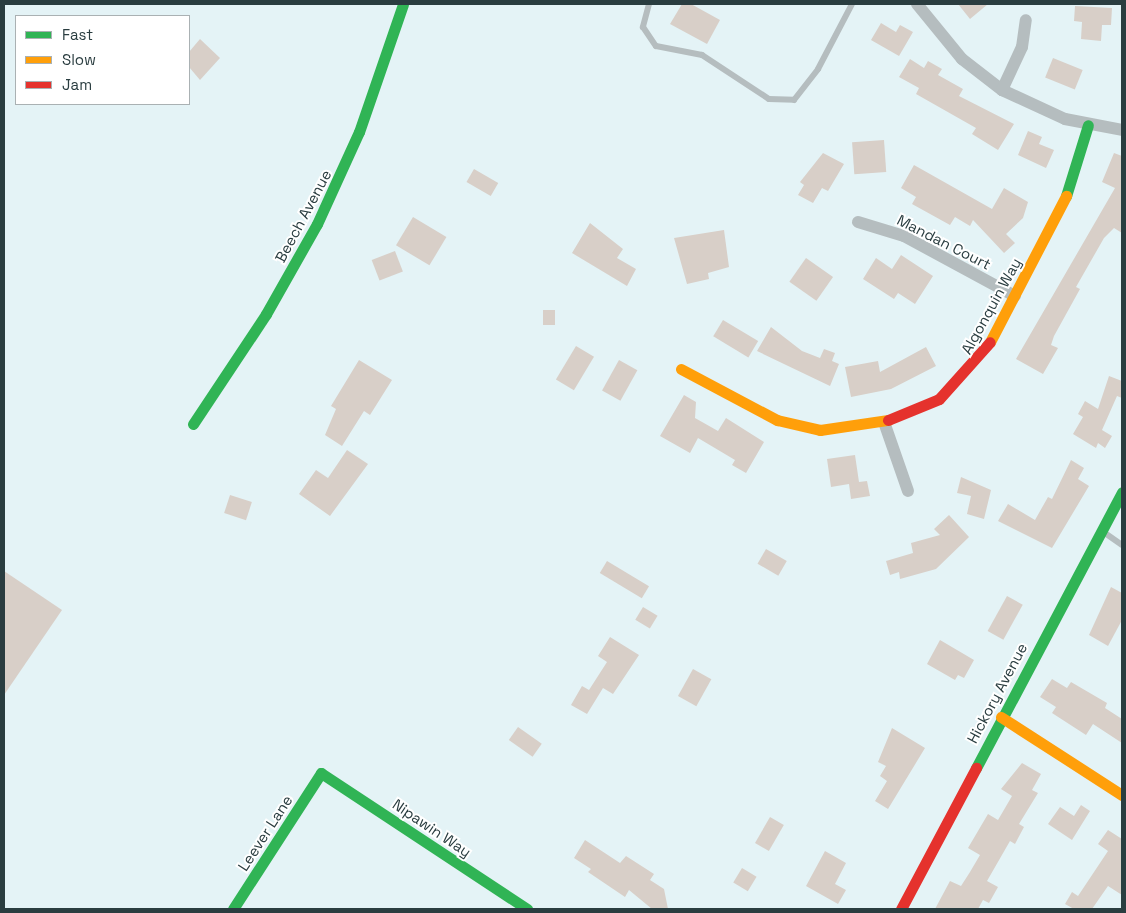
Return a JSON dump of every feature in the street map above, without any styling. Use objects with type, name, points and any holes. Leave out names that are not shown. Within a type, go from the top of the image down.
[{"type":"street","name":"Beech Avenue","points":[[193,424],[266,314],[326,208],[360,132],[403,4]]},
{"type":"street","points":[[917,4],[962,59],[1002,90],[1041,111],[1088,125],[1122,130]]},
{"type":"street","points":[[1002,90],[1022,47],[1026,20]]},
{"type":"street","name":"Algonquin Way","points":[[681,369],[798,427],[832,431],[884,422],[921,410],[956,386],[984,353],[1069,189],[1088,125]]},
{"type":"street","name":"Mandan Court","points":[[858,222],[904,236],[1014,296]]},
{"type":"street","points":[[884,422],[908,491]]},
{"type":"street","name":"Hickory Avenue","points":[[901,909],[1100,530],[1122,492]]},
{"type":"street","points":[[1001,717],[1122,795]]},
{"type":"street","name":"Leever Lane","points":[[233,909],[321,772]]},
{"type":"street","name":"Nipawin Way","points":[[321,772],[527,909]]},
{"type":"lane","points":[[650,4],[643,27],[656,46],[702,54],[769,99],[794,100],[818,69],[852,4]]},
{"type":"lane","points":[[1100,530],[1122,545]]},
{"type":"building","points":[[682,4],[691,4],[720,20],[707,44],[670,24]]},
{"type":"building","points":[[958,4],[988,4],[970,19]]},
{"type":"building","points":[[1075,6],[1112,8],[1111,25],[1102,25],[1101,41],[1081,39],[1082,22],[1074,21]]},
{"type":"building","points":[[881,23],[896,32],[900,25],[913,32],[899,56],[871,40]]},
{"type":"building","points":[[200,39],[220,58],[200,80],[190,68],[190,51]]},
{"type":"building","points":[[1053,58],[1083,70],[1075,89],[1045,77]]},
{"type":"building","points":[[910,59],[924,68],[928,61],[942,69],[938,75],[963,89],[959,96],[1014,124],[998,150],[972,134],[976,128],[916,94],[919,88],[899,77]]},
{"type":"building","points":[[1028,131],[1042,137],[1039,144],[1054,150],[1046,168],[1018,155]]},
{"type":"building","points":[[884,140],[886,172],[854,174],[852,142]]},
{"type":"building","points":[[823,153],[844,164],[828,191],[822,188],[813,203],[798,195],[804,185],[800,182]]},
{"type":"building","points":[[1114,153],[1122,156],[1122,233],[1114,228],[1104,238],[1076,287],[1080,289],[1051,345],[1058,348],[1043,374],[1016,359],[1115,188],[1102,182]]},
{"type":"building","points":[[914,165],[992,209],[1004,188],[1028,202],[1023,218],[1006,234],[1015,243],[1004,253],[973,220],[970,226],[955,217],[950,225],[912,204],[916,197],[901,188]]},
{"type":"building","points":[[474,169],[498,183],[491,196],[466,182]]},
{"type":"building","points":[[413,217],[446,237],[429,265],[396,245]]},
{"type":"building","points":[[590,223],[623,249],[617,258],[636,269],[627,286],[572,253]]},
{"type":"building","points":[[724,230],[729,267],[708,273],[709,279],[687,284],[674,238]]},
{"type":"building","points":[[395,251],[403,272],[380,280],[372,260]]},
{"type":"building","points":[[901,255],[933,276],[915,304],[898,293],[894,299],[863,279],[876,258],[892,269]]},
{"type":"building","points":[[806,258],[833,277],[816,301],[789,282]]},
{"type":"building","points":[[543,310],[555,310],[555,325],[543,325]]},
{"type":"building","points":[[723,320],[758,341],[748,357],[713,336]]},
{"type":"building","points":[[771,327],[802,351],[820,358],[824,349],[835,353],[832,361],[839,364],[830,386],[757,351]]},
{"type":"building","points":[[576,346],[594,357],[574,390],[556,379]]},
{"type":"building","points":[[926,347],[936,366],[891,389],[851,397],[845,367],[878,361],[880,372]]},
{"type":"building","points":[[359,360],[392,380],[370,415],[364,411],[342,446],[325,435],[336,409],[331,406]]},
{"type":"building","points":[[619,360],[637,370],[620,401],[602,391]]},
{"type":"building","points":[[1109,376],[1122,381],[1122,398],[1117,396],[1102,430],[1112,436],[1105,448],[1098,443],[1096,448],[1073,434],[1083,417],[1078,414],[1085,401],[1098,409]]},
{"type":"building","points":[[684,395],[696,402],[695,418],[718,431],[726,418],[764,442],[746,473],[732,465],[735,460],[698,438],[690,453],[660,436]]},
{"type":"building","points":[[347,450],[368,464],[330,516],[299,494],[316,470],[328,478]]},
{"type":"building","points":[[855,455],[859,482],[867,481],[870,496],[851,499],[849,484],[831,487],[827,459]]},
{"type":"building","points":[[1071,460],[1084,468],[1078,479],[1089,486],[1052,548],[998,521],[1008,504],[1035,520],[1048,497],[1052,499]]},
{"type":"building","points":[[961,477],[991,490],[984,519],[967,514],[971,496],[957,493]]},
{"type":"building","points":[[230,495],[252,502],[246,520],[224,513]]},
{"type":"building","points":[[949,515],[969,537],[936,569],[900,579],[899,572],[890,575],[886,561],[913,553],[911,543],[940,535],[934,529]]},
{"type":"building","points":[[766,549],[787,561],[778,576],[758,564]]},
{"type":"building","points":[[607,561],[649,586],[642,598],[600,573]]},
{"type":"building","points":[[4,571],[62,610],[4,695]]},
{"type":"building","points":[[1111,587],[1122,593],[1122,620],[1108,646],[1089,635]]},
{"type":"building","points":[[1007,596],[1023,605],[1003,640],[988,631]]},
{"type":"building","points":[[643,607],[658,616],[650,629],[635,620]]},
{"type":"building","points":[[610,637],[639,655],[613,694],[603,688],[587,714],[571,705],[582,686],[589,690],[607,662],[598,656]]},
{"type":"building","points":[[940,640],[974,660],[964,678],[958,675],[955,680],[927,664]]},
{"type":"building","points":[[693,669],[711,679],[696,706],[678,696]]},
{"type":"building","points":[[1052,679],[1067,688],[1071,682],[1107,703],[1105,708],[1122,719],[1122,743],[1093,724],[1086,735],[1052,713],[1056,707],[1040,697]]},
{"type":"building","points":[[518,727],[542,744],[533,757],[509,740]]},
{"type":"building","points":[[892,728],[925,748],[888,809],[875,801],[887,781],[880,776],[886,766],[878,762]]},
{"type":"building","points":[[1022,763],[1041,774],[1032,790],[1038,793],[1019,824],[1024,827],[1015,844],[1010,841],[987,881],[998,887],[989,903],[983,900],[978,909],[935,909],[950,881],[961,886],[970,872],[980,855],[968,848],[988,814],[998,820],[1012,796],[1001,789]]},
{"type":"building","points":[[1081,805],[1090,811],[1072,840],[1048,824],[1060,807],[1074,816]]},
{"type":"building","points":[[770,817],[784,825],[769,851],[755,843]]},
{"type":"building","points":[[1108,830],[1122,839],[1122,895],[1108,886],[1092,909],[1074,909],[1065,904],[1072,892],[1078,896],[1108,851],[1098,844]]},
{"type":"building","points":[[585,840],[620,863],[626,856],[654,874],[650,880],[664,889],[668,909],[652,909],[629,890],[625,897],[588,872],[591,869],[574,858]]},
{"type":"building","points":[[825,851],[846,863],[835,884],[846,890],[838,904],[806,886]]},
{"type":"building","points":[[742,868],[757,877],[748,891],[733,883]]},
{"type":"traffic: fast","points":[[193,424],[266,314],[317,224],[359,132],[403,4]]},
{"type":"traffic: fast","points":[[1066,196],[1088,125]]},
{"type":"traffic: fast","points":[[976,768],[1122,492]]},
{"type":"traffic: fast","points":[[233,909],[321,773],[527,909]]},
{"type":"traffic: slow","points":[[990,342],[1066,196]]},
{"type":"traffic: slow","points":[[681,369],[777,420],[820,430],[888,420]]},
{"type":"traffic: slow","points":[[1001,717],[1122,795]]},
{"type":"traffic: jam","points":[[888,420],[939,399],[990,342]]},
{"type":"traffic: jam","points":[[901,909],[976,768]]}]
